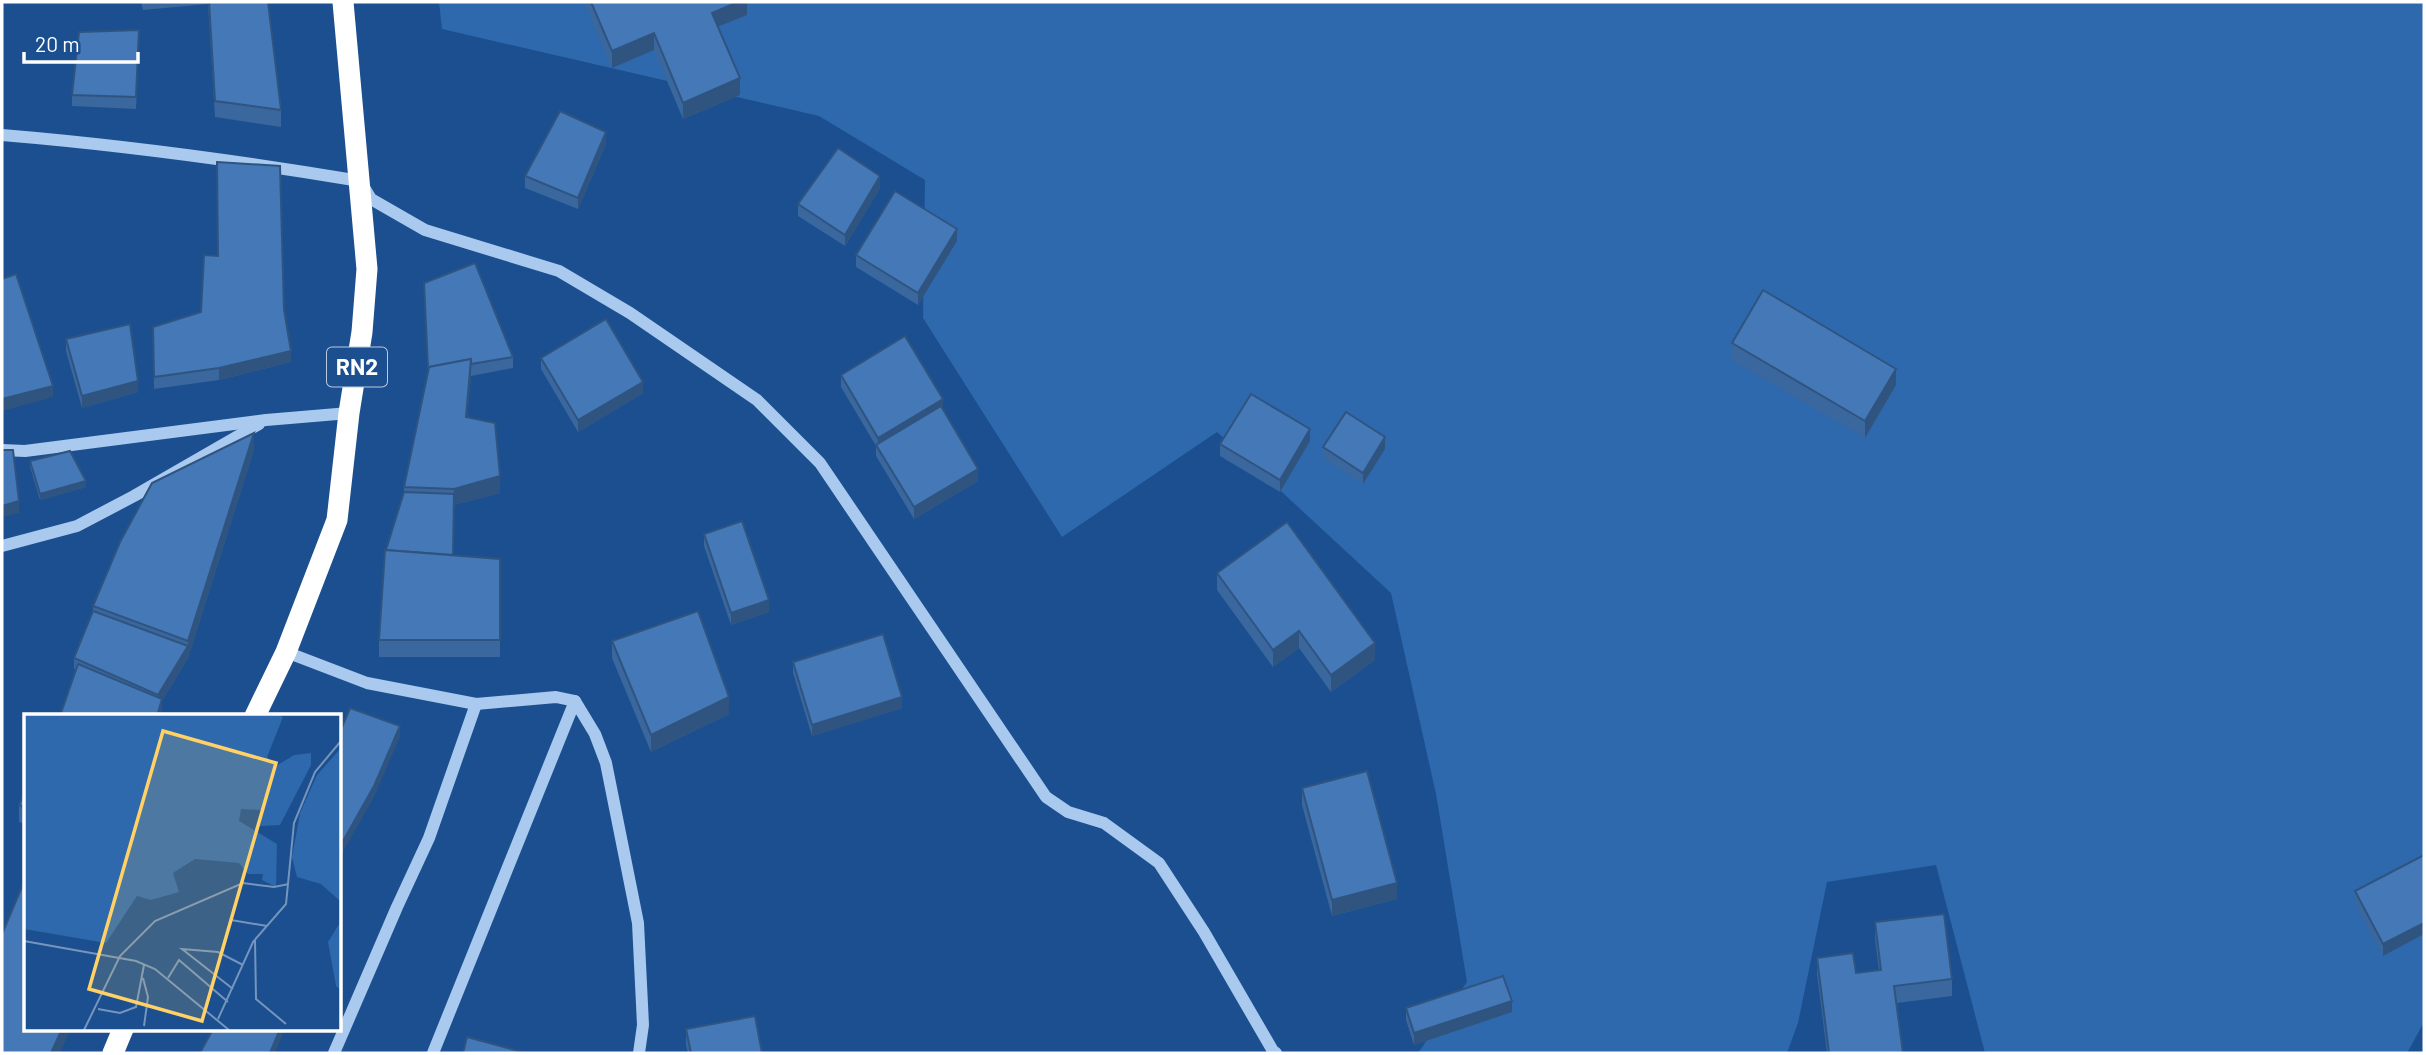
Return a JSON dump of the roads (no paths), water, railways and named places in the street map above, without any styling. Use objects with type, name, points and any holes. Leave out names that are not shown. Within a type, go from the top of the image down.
[{"type":"highway","name":"RN2","points":[[256,714],[286,652],[337,520],[349,413],[362,332],[367,269],[343,2]]},
{"type":"highway","points":[[113,1053],[123,1030]]},
{"type":"street","points":[[2,135],[90,142],[360,181],[371,199],[425,230],[559,271],[630,313],[757,400],[820,463],[1046,797],[1068,813],[1104,823],[1159,863],[1276,1053]]},
{"type":"street","points":[[2,450],[26,451],[266,420],[349,413]]},
{"type":"street","points":[[2,545],[77,526],[266,420]]},
{"type":"street","points":[[286,652],[367,683],[476,704],[556,697],[575,701],[595,734],[606,763],[638,923],[643,1025],[639,1053]]},
{"type":"street","points":[[433,1053],[575,701]]},
{"type":"street","points":[[334,1053],[429,838],[476,704]]}]
